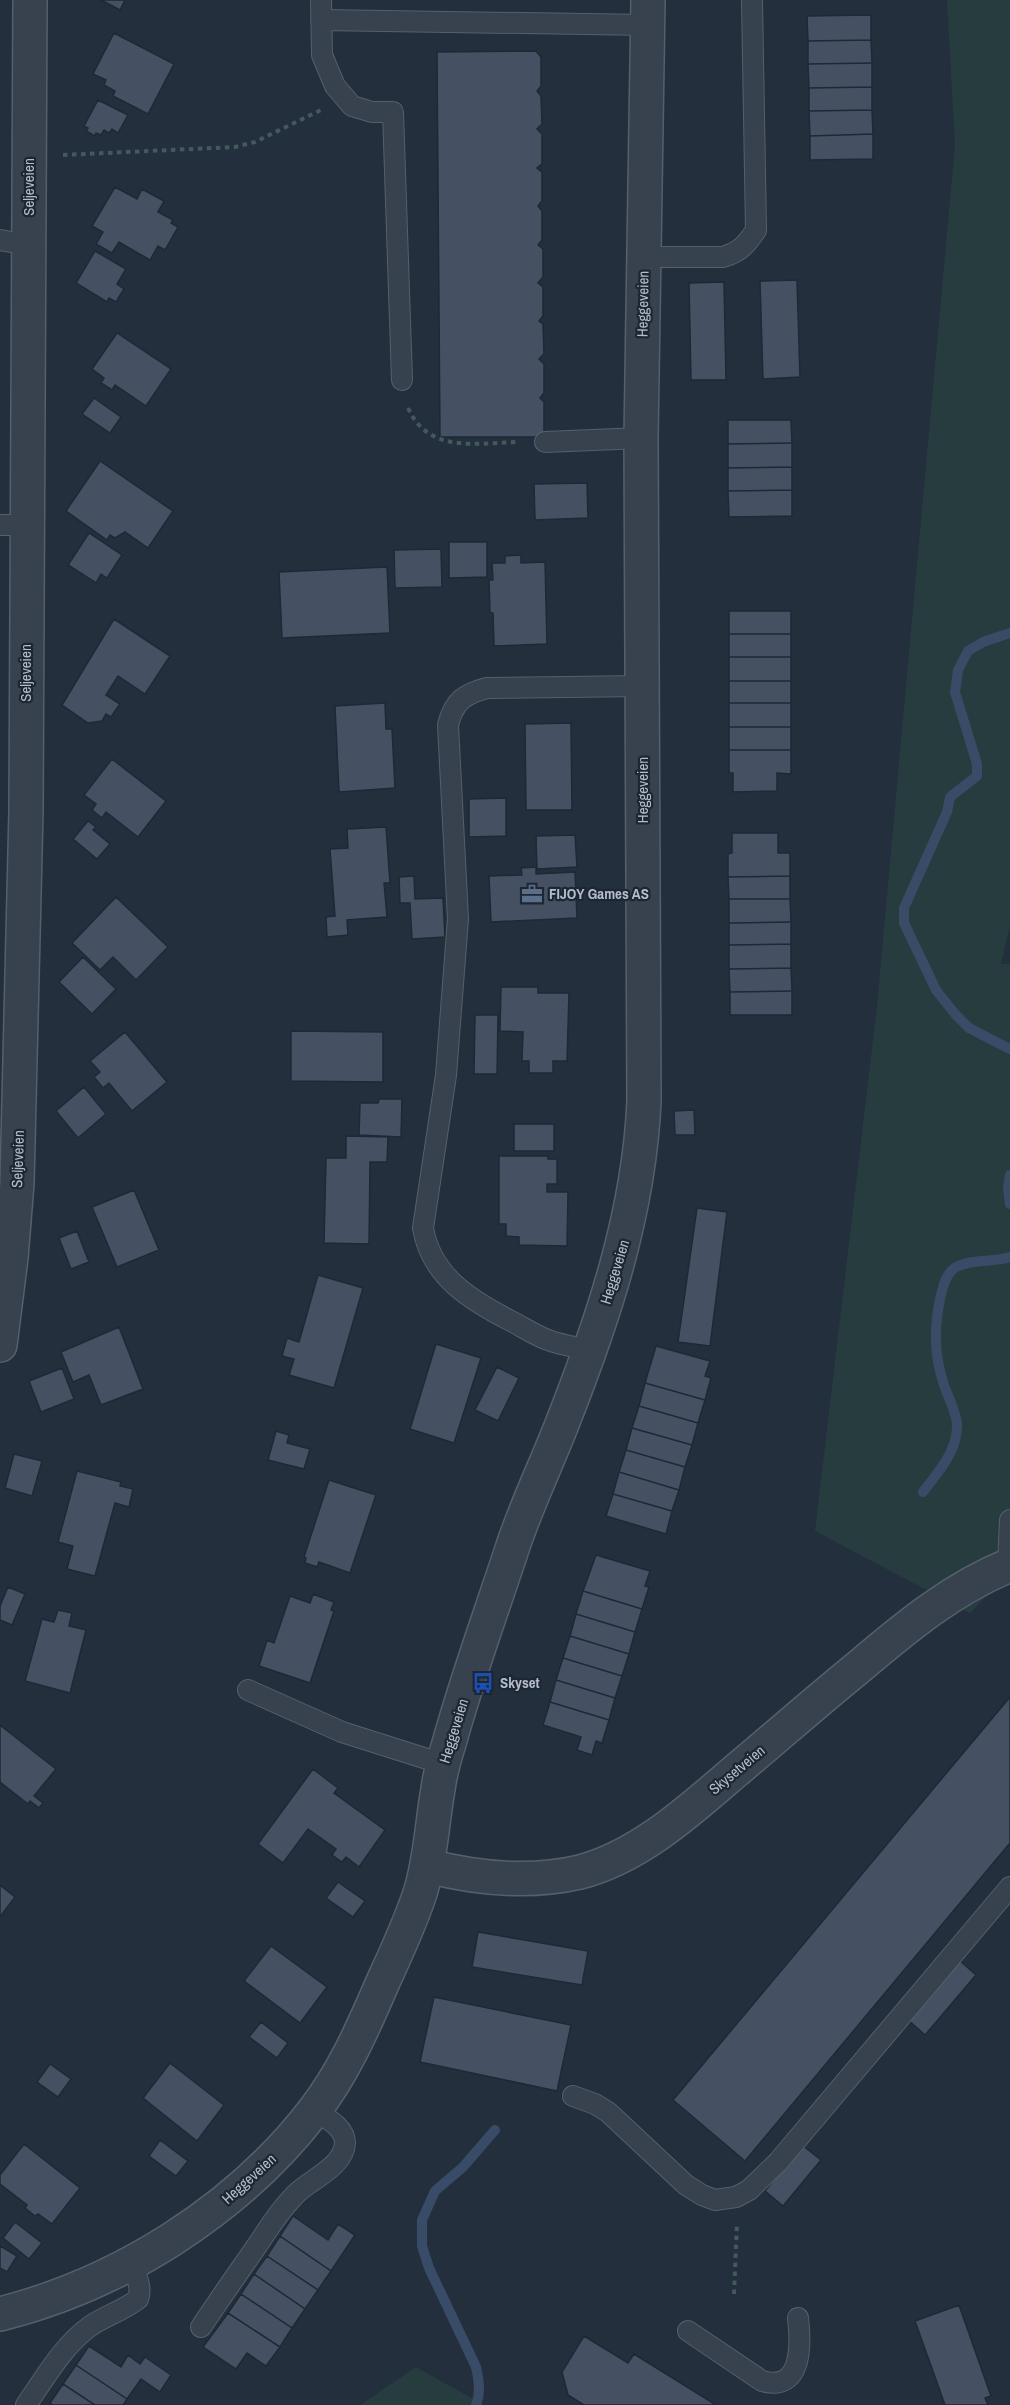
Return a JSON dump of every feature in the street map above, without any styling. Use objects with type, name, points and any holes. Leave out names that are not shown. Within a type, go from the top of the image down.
[{"type":"street","name":"Seljeveien","points":[[0,1344],[12,1258],[17,1183],[26,811],[13,525],[15,242],[30,154],[27,1]]},
{"type":"street","name":"Heggeveien","points":[[0,2313],[65,2294],[130,2262],[202,2218],[226,2200],[278,2153],[315,2110],[344,2063],[410,1921],[428,1866],[438,1788],[451,1736],[526,1506],[563,1422],[613,1283],[625,1242],[642,1146],[644,1081],[640,438],[648,12]]},
{"type":"street","name":"Skysetveien","points":[[428,1866],[494,1880],[530,1879],[581,1871],[617,1857],[646,1841],[692,1808],[889,1641],[933,1608],[960,1589],[1009,1565]]},
{"type":"lane","points":[[321,0],[322,55],[327,71],[344,98],[352,106],[372,112],[393,112],[402,380]]},
{"type":"lane","points":[[644,257],[723,257],[736,253],[748,243],[756,230],[752,0]]},
{"type":"lane","points":[[321,20],[648,12]]},
{"type":"lane","points":[[545,442],[640,438]]},
{"type":"lane","points":[[589,1350],[548,1340],[492,1311],[467,1295],[441,1272],[426,1244],[423,1228],[446,1075],[458,919],[448,725],[452,710],[458,702],[476,691],[487,688],[642,686]]},
{"type":"lane","points":[[1009,1565],[1010,1520]]},
{"type":"lane","points":[[248,1690],[342,1732],[444,1764]]},
{"type":"lane","points":[[573,2096],[595,2104],[608,2112],[686,2185],[702,2195],[715,2200],[736,2197],[759,2182],[778,2162],[1010,1887]]},
{"type":"lane","points":[[201,2327],[280,2212],[299,2191],[336,2162],[342,2152],[345,2142],[341,2132],[334,2123],[315,2110]]},
{"type":"lane","points":[[26,2405],[64,2350],[75,2339],[89,2327],[138,2299],[141,2292],[139,2282],[130,2262]]},
{"type":"lane","points":[[688,2331],[762,2381],[771,2384],[788,2377],[796,2366],[800,2340],[798,2318]]},
{"type":"path","points":[[30,154],[71,155],[235,147],[255,142],[344,98]]},
{"type":"path","points":[[402,380],[403,393],[411,414],[430,435],[438,440],[454,443],[545,442]]},
{"type":"path","points":[[734,2294],[737,2242],[736,2197]]},
{"type":"green space","points":[[947,0],[1010,0],[1010,926],[1001,964],[1010,964],[1010,1572],[970,1613],[815,1531],[877,1006],[955,145]]},
{"type":"green space","points":[[416,2367],[484,2405],[360,2405]]},
{"type":"building","points":[[101,0],[125,0],[120,10]]},
{"type":"building","points":[[871,15],[871,40],[808,41],[807,16]]},
{"type":"building","points":[[114,33],[174,64],[148,114],[113,96],[115,91],[104,85],[106,80],[93,74]]},
{"type":"building","points":[[871,40],[872,63],[808,64],[808,41]]},
{"type":"building","points":[[536,51],[541,57],[541,86],[537,91],[541,96],[542,124],[537,129],[542,134],[542,164],[537,168],[542,172],[542,201],[538,206],[542,211],[542,240],[538,245],[543,249],[543,277],[538,283],[543,287],[543,316],[539,321],[543,324],[544,354],[539,359],[544,364],[544,393],[540,398],[544,402],[544,431],[540,437],[440,437],[437,52]]},
{"type":"building","points":[[872,63],[872,87],[809,88],[808,64]]},
{"type":"building","points":[[872,87],[872,110],[809,111],[809,88]]},
{"type":"building","points":[[98,100],[128,115],[118,133],[112,129],[109,133],[104,130],[101,135],[96,133],[95,136],[86,131],[88,128],[84,126]]},
{"type":"building","points":[[872,110],[873,134],[810,136],[809,111]]},
{"type":"building","points":[[873,134],[873,159],[810,160],[810,136]]},
{"type":"building","points":[[115,187],[137,199],[142,189],[164,201],[158,212],[173,220],[171,223],[178,227],[165,250],[158,246],[150,260],[119,242],[112,253],[96,244],[103,232],[92,226]]},
{"type":"building","points":[[95,251],[126,269],[117,284],[124,289],[116,302],[109,298],[107,302],[76,283]]},
{"type":"building","points":[[797,280],[800,377],[763,379],[760,281]]},
{"type":"building","points":[[724,282],[726,380],[691,380],[689,283]]},
{"type":"building","points":[[117,333],[171,369],[146,406],[115,385],[112,390],[101,383],[104,378],[92,369]]},
{"type":"building","points":[[94,398],[121,417],[110,433],[82,414]]},
{"type":"building","points":[[728,420],[791,420],[792,443],[728,444]]},
{"type":"building","points":[[792,443],[792,467],[728,468],[728,444]]},
{"type":"building","points":[[100,461],[173,511],[148,548],[125,532],[115,538],[110,535],[107,540],[66,511]]},
{"type":"building","points":[[792,467],[792,490],[728,491],[728,468]]},
{"type":"building","points":[[587,483],[588,518],[535,520],[534,484]]},
{"type":"building","points":[[792,490],[792,516],[729,517],[728,491]]},
{"type":"building","points":[[89,533],[122,555],[107,578],[101,574],[96,583],[68,565]]},
{"type":"building","points":[[449,542],[487,542],[487,577],[449,578]]},
{"type":"building","points":[[441,549],[442,587],[395,588],[394,550]]},
{"type":"building","points":[[521,555],[521,563],[545,562],[547,644],[494,646],[489,580],[493,580],[492,563],[505,563],[505,556]]},
{"type":"building","points":[[387,567],[390,633],[282,638],[279,572]]},
{"type":"building","points":[[729,611],[791,611],[791,634],[729,634]]},
{"type":"building","points":[[114,619],[170,656],[145,694],[118,676],[106,695],[120,704],[111,717],[106,714],[102,721],[88,723],[62,705]]},
{"type":"building","points":[[729,634],[791,634],[791,657],[729,657]]},
{"type":"building","points":[[729,657],[791,657],[791,681],[729,681]]},
{"type":"building","points":[[729,681],[791,681],[791,703],[729,703]]},
{"type":"building","points":[[385,703],[386,729],[392,729],[395,788],[339,792],[335,706]]},
{"type":"building","points":[[729,703],[791,703],[791,727],[729,727]]},
{"type":"building","points":[[571,723],[572,810],[526,810],[525,724]]},
{"type":"building","points":[[729,727],[791,727],[791,750],[729,750]]},
{"type":"building","points":[[729,750],[791,750],[791,774],[777,773],[777,791],[733,792],[733,773],[729,773]]},
{"type":"building","points":[[112,759],[166,801],[138,837],[106,812],[102,818],[92,810],[96,804],[84,795]]},
{"type":"building","points":[[506,798],[506,836],[469,837],[469,799]]},
{"type":"building","points":[[88,821],[96,827],[93,830],[110,844],[97,859],[73,839]]},
{"type":"building","points":[[386,827],[390,883],[384,883],[387,917],[347,920],[348,935],[327,937],[326,917],[335,916],[330,849],[348,848],[347,829]]},
{"type":"building","points":[[732,833],[778,833],[778,853],[790,853],[790,876],[728,877],[728,854],[732,853]]},
{"type":"building","points":[[575,835],[577,867],[537,869],[536,836]]},
{"type":"building","points":[[536,867],[536,874],[575,872],[577,918],[491,922],[489,876],[522,875],[521,868]]},
{"type":"building","points":[[414,876],[415,899],[443,898],[445,937],[412,939],[410,903],[400,903],[399,877]]},
{"type":"building","points":[[790,876],[790,899],[729,899],[728,877]]},
{"type":"building","points":[[116,897],[168,947],[136,980],[113,957],[100,970],[72,943]]},
{"type":"building","points":[[729,899],[790,899],[791,922],[729,923]]},
{"type":"building","points":[[791,922],[791,944],[729,945],[729,923]]},
{"type":"building","points":[[791,944],[791,968],[729,969],[729,945]]},
{"type":"building","points":[[83,957],[116,989],[92,1014],[59,982]]},
{"type":"building","points":[[791,968],[792,991],[730,992],[729,969]]},
{"type":"building","points":[[501,987],[538,987],[538,993],[569,993],[567,1061],[553,1061],[553,1073],[529,1073],[529,1061],[522,1061],[523,1032],[500,1031]]},
{"type":"building","points":[[792,991],[792,1015],[730,1015],[730,992]]},
{"type":"building","points":[[475,1015],[498,1015],[497,1074],[474,1074]]},
{"type":"building","points":[[291,1031],[383,1032],[383,1082],[291,1081]]},
{"type":"building","points":[[125,1032],[167,1082],[132,1111],[109,1083],[103,1088],[94,1077],[100,1072],[90,1061]]},
{"type":"building","points":[[84,1087],[106,1114],[78,1138],[56,1111]]},
{"type":"building","points":[[379,1099],[402,1099],[401,1137],[359,1135],[360,1103],[378,1103]]},
{"type":"building","points":[[694,1110],[695,1135],[675,1135],[674,1111]]},
{"type":"building","points":[[514,1124],[554,1124],[554,1151],[514,1151]]},
{"type":"building","points":[[346,1136],[388,1137],[387,1162],[370,1162],[369,1244],[324,1243],[326,1158],[346,1158]]},
{"type":"building","points":[[499,1156],[548,1156],[548,1159],[557,1159],[557,1184],[547,1184],[547,1192],[568,1192],[567,1246],[519,1245],[519,1237],[506,1236],[506,1224],[499,1224]]},
{"type":"building","points":[[134,1190],[159,1250],[117,1267],[92,1207]]},
{"type":"building","points":[[697,1208],[727,1212],[710,1346],[678,1342]]},
{"type":"building","points":[[77,1231],[89,1262],[71,1269],[59,1238]]},
{"type":"building","points":[[318,1275],[363,1288],[334,1388],[289,1375],[294,1359],[282,1356],[287,1338],[299,1342]]},
{"type":"building","points":[[119,1327],[143,1389],[101,1405],[89,1375],[73,1382],[61,1352]]},
{"type":"building","points":[[436,1344],[481,1358],[454,1443],[410,1429]]},
{"type":"building","points":[[656,1346],[710,1361],[705,1376],[711,1378],[705,1400],[645,1383]]},
{"type":"building","points":[[497,1367],[519,1378],[498,1421],[475,1410]]},
{"type":"building","points":[[62,1368],[74,1399],[41,1412],[29,1381]]},
{"type":"building","points":[[645,1383],[705,1400],[698,1423],[639,1406]]},
{"type":"building","points":[[639,1406],[698,1423],[692,1445],[632,1428]]},
{"type":"building","points":[[632,1428],[692,1445],[685,1467],[626,1450]]},
{"type":"building","points":[[276,1431],[289,1435],[287,1443],[310,1449],[304,1469],[268,1460]]},
{"type":"building","points":[[626,1450],[685,1467],[679,1490],[619,1472]]},
{"type":"building","points":[[14,1454],[42,1461],[32,1496],[5,1488]]},
{"type":"building","points":[[77,1471],[121,1482],[120,1486],[133,1489],[129,1507],[115,1503],[95,1576],[67,1569],[73,1546],[58,1542]]},
{"type":"building","points":[[619,1472],[679,1490],[672,1511],[613,1494]]},
{"type":"building","points":[[329,1480],[376,1495],[350,1573],[319,1562],[317,1567],[305,1563],[306,1558],[304,1557]]},
{"type":"building","points":[[613,1494],[672,1511],[666,1534],[606,1516]]},
{"type":"building","points":[[596,1555],[650,1571],[645,1586],[649,1587],[642,1609],[583,1591]]},
{"type":"building","points":[[8,1587],[25,1594],[12,1625],[0,1620],[0,1606]]},
{"type":"building","points":[[583,1591],[642,1609],[635,1632],[576,1614]]},
{"type":"building","points":[[313,1594],[334,1602],[331,1610],[334,1611],[310,1683],[259,1666],[267,1640],[274,1643],[290,1596],[310,1603]]},
{"type":"building","points":[[58,1610],[72,1613],[69,1626],[86,1630],[70,1693],[25,1681],[42,1619],[54,1622]]},
{"type":"building","points":[[576,1614],[635,1632],[629,1654],[570,1636]]},
{"type":"building","points":[[570,1636],[629,1654],[622,1676],[563,1658]]},
{"type":"building","points":[[563,1658],[622,1676],[615,1698],[556,1680]]},
{"type":"building","points":[[556,1680],[615,1698],[609,1720],[550,1702]]},
{"type":"building","points":[[1010,1697],[1010,1843],[745,2161],[673,2100]]},
{"type":"building","points":[[550,1702],[609,1720],[602,1743],[596,1741],[592,1755],[577,1750],[581,1737],[543,1725]]},
{"type":"building","points":[[0,1725],[56,1769],[34,1796],[43,1803],[39,1808],[30,1801],[28,1804],[0,1782]]},
{"type":"building","points":[[313,1769],[338,1788],[334,1793],[385,1830],[359,1867],[346,1857],[342,1862],[332,1855],[336,1849],[308,1829],[283,1863],[258,1844]]},
{"type":"building","points":[[338,1882],[365,1901],[353,1917],[326,1898]]},
{"type":"building","points":[[0,1885],[15,1897],[0,1917]]},
{"type":"building","points":[[478,1932],[588,1951],[582,1985],[472,1967]]},
{"type":"building","points":[[271,1946],[327,1987],[300,2023],[244,1981]]},
{"type":"building","points":[[958,1959],[976,1975],[925,2035],[907,2019]]},
{"type":"building","points":[[434,1997],[571,2025],[557,2091],[420,2062]]},
{"type":"building","points":[[261,2022],[288,2043],[277,2058],[249,2037]]},
{"type":"building","points":[[170,2063],[224,2105],[197,2141],[143,2098]]},
{"type":"building","points":[[50,2064],[71,2079],[58,2097],[37,2082]]},
{"type":"building","points":[[160,2140],[188,2161],[176,2176],[149,2156]]},
{"type":"building","points":[[24,2144],[80,2188],[52,2224],[38,2214],[35,2216],[25,2208],[27,2205],[0,2184],[0,2175]]},
{"type":"building","points":[[802,2145],[821,2160],[783,2206],[765,2191]]},
{"type":"building","points":[[293,2216],[328,2240],[338,2224],[355,2235],[331,2271],[280,2236]]},
{"type":"building","points":[[15,2222],[42,2243],[29,2259],[3,2238]]},
{"type":"building","points":[[280,2236],[331,2271],[318,2290],[267,2256]]},
{"type":"building","points":[[0,2246],[17,2256],[7,2272],[0,2268]]},
{"type":"building","points":[[267,2256],[318,2290],[305,2309],[254,2274]]},
{"type":"building","points":[[254,2274],[305,2309],[292,2328],[241,2294]]},
{"type":"building","points":[[241,2294],[292,2328],[280,2347],[228,2313]]},
{"type":"building","points":[[959,2305],[991,2396],[985,2398],[988,2405],[945,2405],[915,2321]]},
{"type":"building","points":[[228,2313],[280,2347],[266,2366],[247,2353],[236,2369],[203,2347]]},
{"type":"building","points":[[584,2336],[628,2363],[634,2354],[716,2405],[584,2405],[568,2395],[562,2372]]},
{"type":"building","points":[[89,2346],[121,2367],[128,2355],[140,2364],[145,2357],[171,2375],[160,2392],[141,2379],[127,2399],[76,2365]]},
{"type":"building","points":[[76,2365],[127,2399],[123,2405],[95,2405],[63,2384]]},
{"type":"building","points":[[63,2384],[95,2405],[53,2405],[50,2403]]},
{"type":"waterway","points":[[1010,633],[983,642],[968,651],[958,670],[955,692],[977,764],[977,776],[950,797],[947,812],[904,908],[904,923],[936,990],[969,1028],[1010,1049]]},
{"type":"waterway","points":[[1010,1175],[1008,1189],[1010,1204]]},
{"type":"waterway","points":[[923,1492],[946,1461],[956,1434],[954,1409],[941,1374],[936,1342],[940,1299],[945,1281],[952,1270],[963,1264],[1010,1257]]},
{"type":"waterway","points":[[476,2405],[479,2396],[476,2367],[429,2268],[422,2246],[422,2220],[435,2191],[463,2167],[495,2130]]},
{"type":"place","name":"FIJOY Games AS","points":[[532,894]]},
{"type":"place","name":"Skyset","points":[[483,1683]]}]
